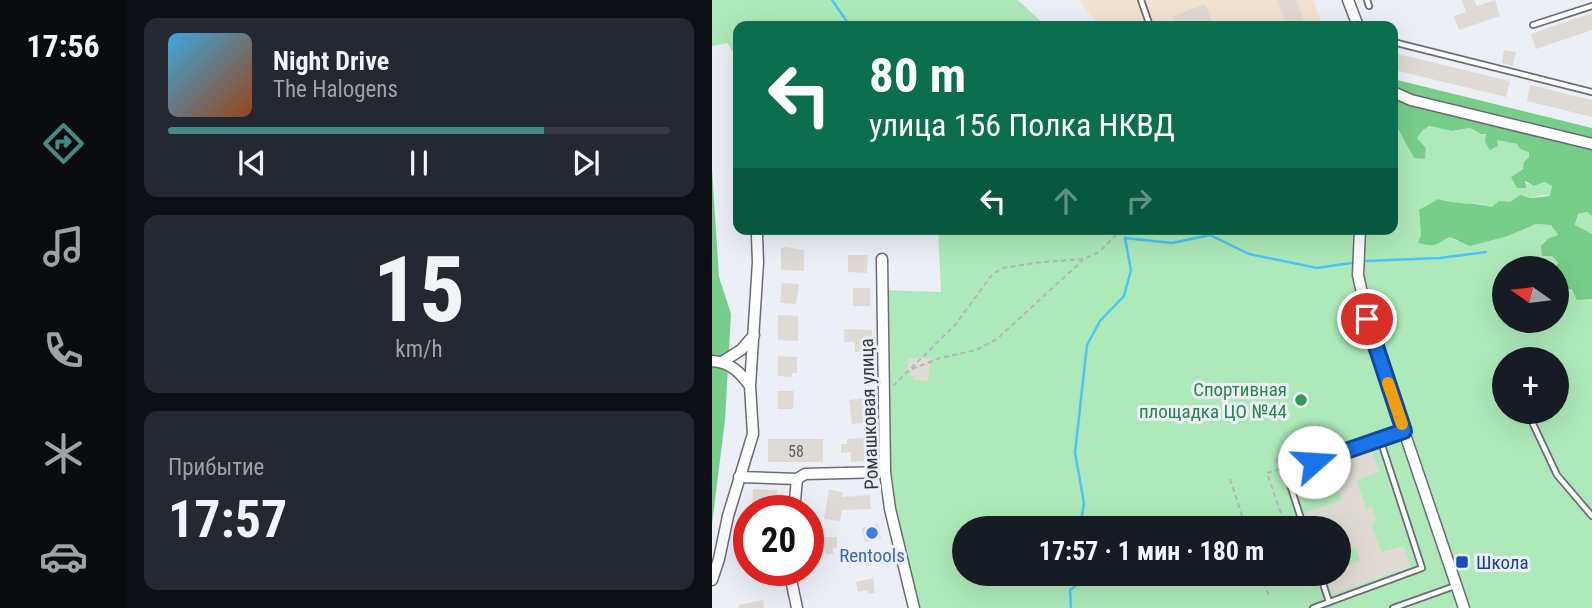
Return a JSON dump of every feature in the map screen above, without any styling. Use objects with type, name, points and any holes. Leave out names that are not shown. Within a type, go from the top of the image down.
[{"type":"street","points":[[1348,0],[1356,21]]},
{"type":"street","points":[[1398,95],[1592,144]]},
{"type":"street","points":[[1360,235],[1358,275],[1363,304],[1464,608]]},
{"type":"street","points":[[712,580],[753,434],[750,386],[758,262],[756,236]]},
{"type":"street","name":"Ромашковая улица","points":[[882,259],[885,472],[890,509],[914,608]]},
{"type":"street","points":[[717,361],[741,350],[755,334]]},
{"type":"street","points":[[717,361],[739,371],[750,386]]},
{"type":"street","points":[[739,477],[797,479],[805,474],[885,472]]},
{"type":"street","points":[[796,495],[797,479]]},
{"type":"street","points":[[792,586],[797,608]]},
{"type":"lane","points":[[1141,0],[1148,21]]},
{"type":"lane","points":[[1533,25],[1592,6]]},
{"type":"lane","points":[[1398,43],[1592,92]]},
{"type":"lane","points":[[1533,424],[1557,475],[1592,516]]},
{"type":"lane","points":[[1300,516],[1286,472],[1404,431]]},
{"type":"lane","points":[[1313,608],[1422,568],[1380,439]]},
{"type":"lane","points":[[1324,586],[1329,602]]},
{"type":"lane","points":[[1393,608],[1456,586]]},
{"type":"path","points":[[909,370],[940,358],[976,350],[997,339],[1084,259],[1099,252],[1116,235]]},
{"type":"path","points":[[883,394],[955,325],[991,276],[1002,268],[1084,259]]},
{"type":"path","points":[[1335,438],[1340,453]]},
{"type":"path","points":[[1276,458],[1279,468],[1286,472]]},
{"type":"path","points":[[1279,468],[1267,473],[1282,516]]},
{"type":"path","points":[[1230,480],[1242,516]]},
{"type":"path","points":[[1265,586],[1268,597]]},
{"type":"shaded area","points":[[1078,0],[1313,0],[1321,21],[1097,21]]},
{"type":"green space","points":[[712,0],[1018,0],[1041,21],[733,21],[733,53],[728,43],[712,46]]},
{"type":"green space","points":[[1398,80],[1592,128],[1592,216],[1587,212],[1578,214],[1575,225],[1592,234],[1592,299],[1577,300],[1570,289],[1570,256],[1542,256],[1541,246],[1549,238],[1558,235],[1551,225],[1536,224],[1508,236],[1470,246],[1450,237],[1433,245],[1418,243],[1421,235],[1419,210],[1438,199],[1492,207],[1499,201],[1510,202],[1520,195],[1530,198],[1550,196],[1552,186],[1545,182],[1534,186],[1525,181],[1526,188],[1517,188],[1511,177],[1523,169],[1529,152],[1520,149],[1517,144],[1497,140],[1498,146],[1490,150],[1485,142],[1486,134],[1470,128],[1452,131],[1430,126],[1417,138],[1426,148],[1425,159],[1414,158],[1398,129]]},
{"type":"green space","points":[[1431,126],[1452,131],[1470,128],[1497,140],[1517,144],[1529,152],[1528,160],[1524,167],[1511,177],[1534,186],[1545,182],[1552,186],[1550,196],[1542,195],[1492,207],[1438,199],[1419,211],[1421,235],[1445,239],[1450,237],[1456,241],[1493,239],[1508,236],[1536,224],[1551,225],[1558,235],[1552,256],[1492,256],[1492,333],[1569,333],[1570,290],[1592,299],[1592,608],[908,608],[883,505],[878,417],[880,290],[941,292],[938,235],[1398,235],[1398,129],[1414,158],[1425,159],[1426,148],[1417,138],[1423,130]]},
{"type":"green space","points":[[712,169],[719,277],[731,314],[725,420],[712,524]]},
{"type":"green space","points":[[1587,212],[1592,216],[1592,234],[1575,226],[1578,214]]},
{"type":"building","points":[[1277,0],[1296,0],[1304,21],[1285,21]]},
{"type":"building","points":[[1462,0],[1474,0],[1477,6],[1495,0],[1500,16],[1459,30],[1454,16],[1466,12]]},
{"type":"building","points":[[1205,4],[1212,21],[1174,21],[1172,17]]},
{"type":"building","points":[[1592,13],[1592,30],[1536,49],[1531,34]]},
{"type":"building","points":[[1504,50],[1516,52],[1513,66],[1502,63]]},
{"type":"building","points":[[1398,54],[1510,81],[1506,97],[1398,71]]},
{"type":"building","points":[[1530,85],[1592,100],[1592,117],[1527,101]]},
{"type":"building","points":[[781,248],[804,250],[804,271],[781,270]]},
{"type":"building","points":[[848,255],[868,255],[867,273],[848,272]]},
{"type":"building","points":[[782,283],[799,284],[796,304],[780,303]]},
{"type":"building","points":[[853,288],[870,288],[870,306],[853,306]]},
{"type":"building","points":[[778,315],[798,316],[798,341],[778,340]]},
{"type":"building","points":[[844,329],[872,330],[871,352],[855,352],[855,342],[844,342]]},
{"type":"building","points":[[778,356],[797,357],[797,373],[792,373],[792,377],[778,376]]},
{"type":"building","points":[[909,358],[931,358],[928,381],[914,380],[915,376],[911,376],[911,371],[907,370]]},
{"type":"building","points":[[778,391],[794,391],[793,409],[778,409]]},
{"type":"building","points":[[867,398],[871,422],[852,424],[849,400]]},
{"type":"building","points":[[868,438],[868,461],[851,462],[851,452],[841,453],[841,444],[847,444],[847,439]]},
{"type":"building","points":[[768,439],[823,439],[823,462],[768,462]]},
{"type":"building","points":[[1372,451],[1379,472],[1357,480],[1366,509],[1372,507],[1377,522],[1372,524],[1381,552],[1404,546],[1411,567],[1332,594],[1329,586],[1351,586],[1351,564],[1360,561],[1356,548],[1351,549],[1351,516],[1305,516],[1304,513],[1342,500],[1337,486],[1300,499],[1293,477]]},
{"type":"building","points":[[753,489],[777,490],[777,495],[753,495]]},
{"type":"building","points":[[829,489],[843,493],[842,497],[870,495],[871,509],[842,510],[840,521],[824,519]]},
{"type":"building","name":"Rentools","points":[[878,524],[881,538],[865,542],[862,528]]},
{"type":"building","points":[[824,537],[837,537],[837,548],[833,548],[833,554],[825,554]]},
{"type":"building","points":[[873,578],[875,593],[868,594],[867,590],[858,592],[856,582]]},
{"type":"building","points":[[763,600],[764,608],[739,608],[739,605]]},
{"type":"waterway","points":[[832,0],[847,21]]},
{"type":"waterway","points":[[1082,516],[1084,503],[1075,453],[1087,345],[1100,321],[1124,296],[1131,270],[1125,238],[1172,243],[1210,235],[1249,254],[1317,268],[1351,263]]},
{"type":"waterway","points":[[1365,261],[1440,258],[1486,252]]},
{"type":"waterway","points":[[1071,608],[1070,590],[1076,586]]},
{"type":"slow traffic","points":[[1388,383],[1402,424]]},
{"type":"place","name":"Спортивная площадка ЦО №44","points":[[1301,400]]},
{"type":"place","name":"Rentools","points":[[872,533]]},
{"type":"place","name":"Школа","points":[[1462,562]]},
{"type":"route","points":[[1314,462],[1404,431],[1367,319]]}]
